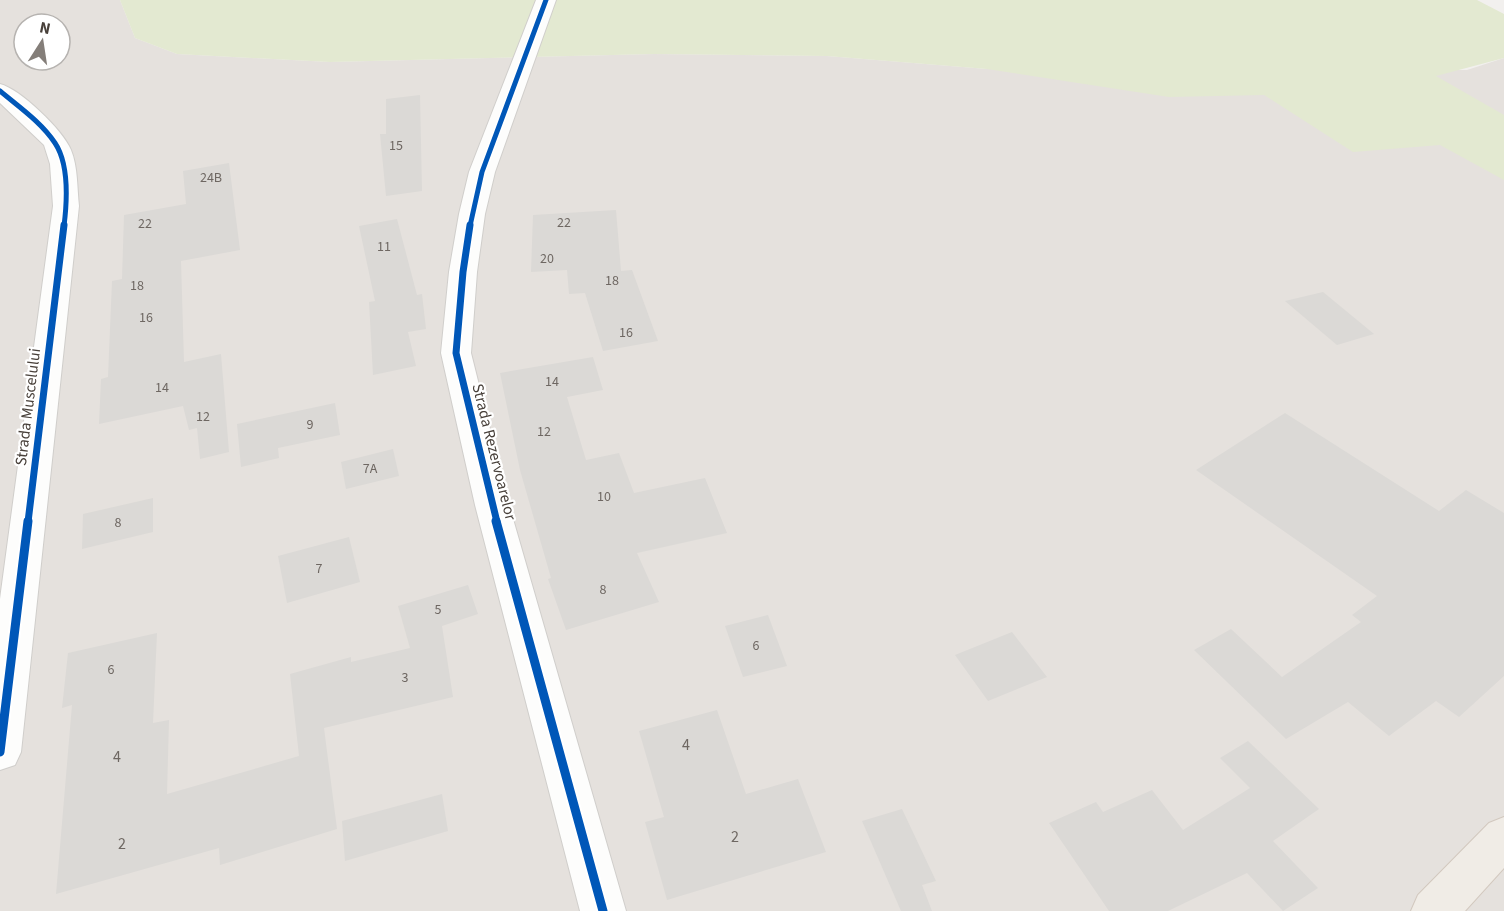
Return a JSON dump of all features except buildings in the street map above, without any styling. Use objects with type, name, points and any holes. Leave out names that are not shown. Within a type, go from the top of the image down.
[{"type":"main road","points":[[1434,911],[1504,837]]},
{"type":"street","name":"Strada Rezervoarelor","points":[[546,0],[480,183],[472,214],[463,272],[456,353],[492,506],[603,911]]},
{"type":"street","name":"Strada Muscelului","points":[[0,91],[39,126],[58,147],[63,169],[66,206],[0,752]]},
{"type":"shaded area","points":[[0,0],[120,0],[135,38],[177,54],[330,62],[654,54],[827,56],[987,69],[1467,70],[1504,58],[1504,911],[0,911]]},
{"type":"green space","points":[[120,0],[1477,0],[1504,14],[1504,58],[1436,76],[1504,115],[1504,180],[1440,145],[1353,152],[1264,95],[1169,97],[987,69],[827,56],[654,54],[330,62],[177,54],[135,38]]},
{"type":"cycle path","points":[[546,0],[482,172],[472,214],[463,272],[456,353],[492,505],[603,911]]},
{"type":"cycle path","points":[[0,91],[33,119],[56,143],[62,164],[66,206],[0,752]]}]
